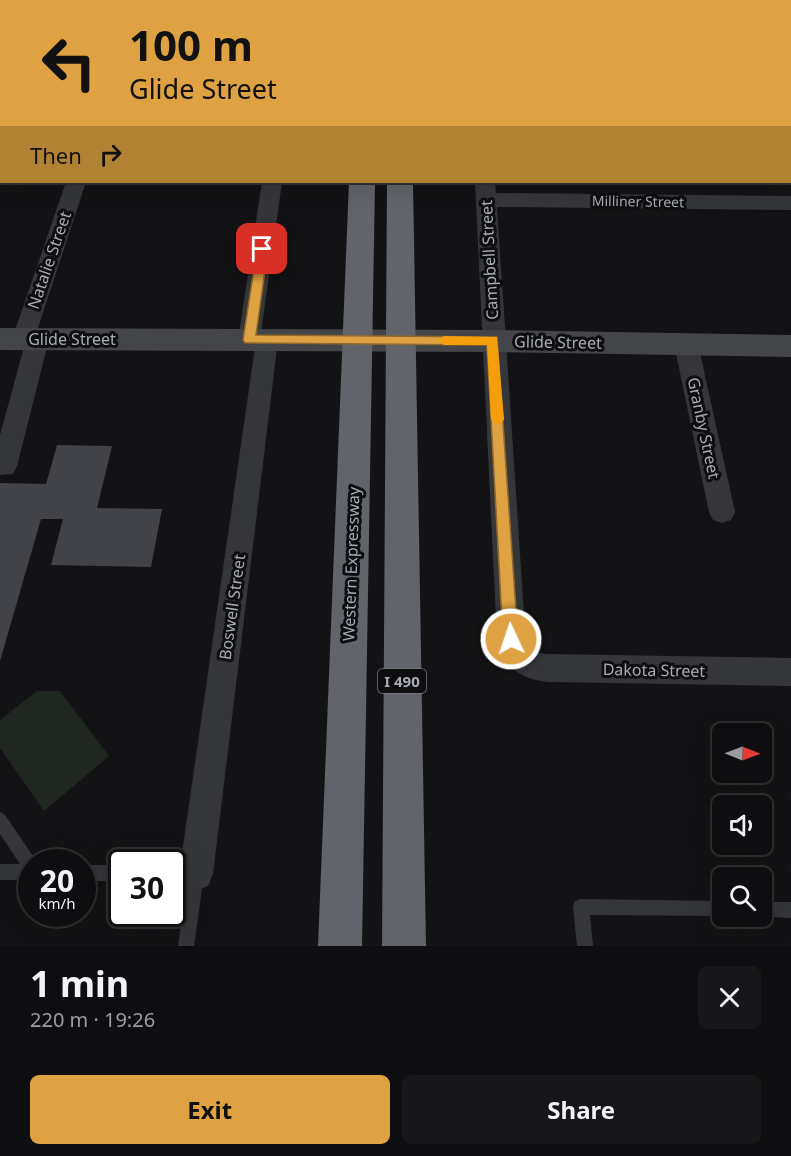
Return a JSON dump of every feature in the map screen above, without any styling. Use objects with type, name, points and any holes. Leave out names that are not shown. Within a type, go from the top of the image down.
[{"type":"highway","points":[[352,183],[359,272]]},
{"type":"highway","name":"Western Expressway","points":[[340,946],[362,183]]},
{"type":"highway","name":"I 490","points":[[400,183],[404,946]]},
{"type":"highway","points":[[399,272],[407,183]]},
{"type":"street","name":"Natalie Street","points":[[4,466],[20,339],[76,183]]},
{"type":"street","name":"Boswell Street","points":[[186,860],[258,340],[272,183]]},
{"type":"street","name":"Milliner Street","points":[[485,190],[791,203]]},
{"type":"street","name":"Campbell Street","points":[[485,190],[511,639],[519,659]]},
{"type":"street","name":"Glide Street","points":[[20,339],[493,341],[791,346]]},
{"type":"street","name":"Granby Street","points":[[686,344],[722,512]]},
{"type":"street","name":"Dakota Street","points":[[519,659],[532,666],[547,668],[791,672]]},
{"type":"lane","points":[[0,820],[18,849]]},
{"type":"lane","points":[[0,872],[18,871]]},
{"type":"lane","points":[[585,946],[581,907],[712,909]]},
{"type":"lane","points":[[772,909],[791,910]]},
{"type":"lane","points":[[185,927],[186,946]]},
{"type":"shaded area","points":[[37,691],[60,691],[109,756],[44,811],[0,748],[0,720]]},
{"type":"building","points":[[57,445],[112,446],[97,508],[162,509],[151,567],[51,565],[63,519],[41,519],[0,661],[0,483],[46,484]]},
{"type":"slow traffic","points":[[444,340],[493,341],[497,419]]},
{"type":"route","points":[[262,249],[249,340],[493,341],[511,639]]}]
